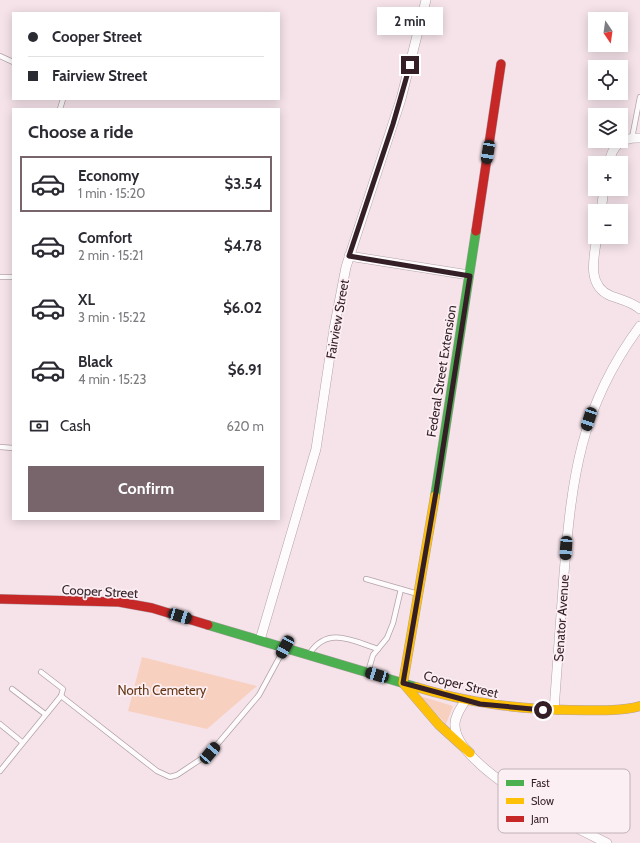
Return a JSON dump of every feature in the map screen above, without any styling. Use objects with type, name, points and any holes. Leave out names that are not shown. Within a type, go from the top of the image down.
[{"type":"street","name":"Fairview Street","points":[[260,640],[316,449],[335,324],[349,256],[397,111],[426,0]]},
{"type":"street","name":"Federal Street Extension","points":[[403,683],[470,276],[501,64]]},
{"type":"street","points":[[611,156],[615,146],[622,140],[636,138]]},
{"type":"street","points":[[596,244],[593,269],[596,281],[605,293],[633,304],[640,309]]},
{"type":"street","points":[[349,256],[470,276]]},
{"type":"street","name":"Senator Avenue","points":[[554,710],[568,520],[577,463],[585,431],[598,396],[618,359],[640,326]]},
{"type":"street","name":"Cooper Street","points":[[0,600],[130,604],[171,613],[466,701],[500,707],[605,711],[640,706]]},
{"type":"street","points":[[403,683],[439,726],[498,778]]},
{"type":"street","points":[[466,701],[458,714],[455,726],[458,736],[470,753]]},
{"type":"street","points":[[589,833],[607,843]]},
{"type":"lane","points":[[0,56],[12,62]]},
{"type":"lane","points":[[636,138],[640,97]]},
{"type":"lane","points":[[0,277],[12,277]]},
{"type":"lane","points":[[0,447],[12,448]]},
{"type":"lane","points":[[366,579],[418,594]]},
{"type":"lane","points":[[368,672],[373,655],[389,633],[400,589]]},
{"type":"lane","points":[[309,655],[316,645],[332,637],[341,637],[378,649]]},
{"type":"lane","points":[[61,696],[157,771],[170,777],[177,775],[210,753],[259,696],[285,647]]},
{"type":"lane","points":[[0,771],[22,742],[61,696],[63,689],[41,672]]},
{"type":"lane","points":[[12,689],[45,714]]},
{"type":"lane","points":[[0,724],[22,742]]},
{"type":"green space","name":"North Cemetery","points":[[142,657],[257,686],[207,729],[128,711]]},
{"type":"green space","points":[[420,696],[453,706],[446,724]]},
{"type":"traffic: fast","points":[[435,496],[476,231]]},
{"type":"traffic: fast","points":[[208,625],[416,687]]},
{"type":"traffic: slow","points":[[435,496],[403,683],[439,725],[470,753]]},
{"type":"traffic: slow","points":[[416,687],[474,701],[512,707],[605,710],[640,706]]},
{"type":"traffic: jam","points":[[476,231],[501,64]]},
{"type":"traffic: jam","points":[[0,599],[119,602],[152,608],[208,625]]},
{"type":"route","points":[[410,65],[401,99],[349,256],[470,276],[436,492],[403,683],[449,697],[490,706],[543,710]]}]
